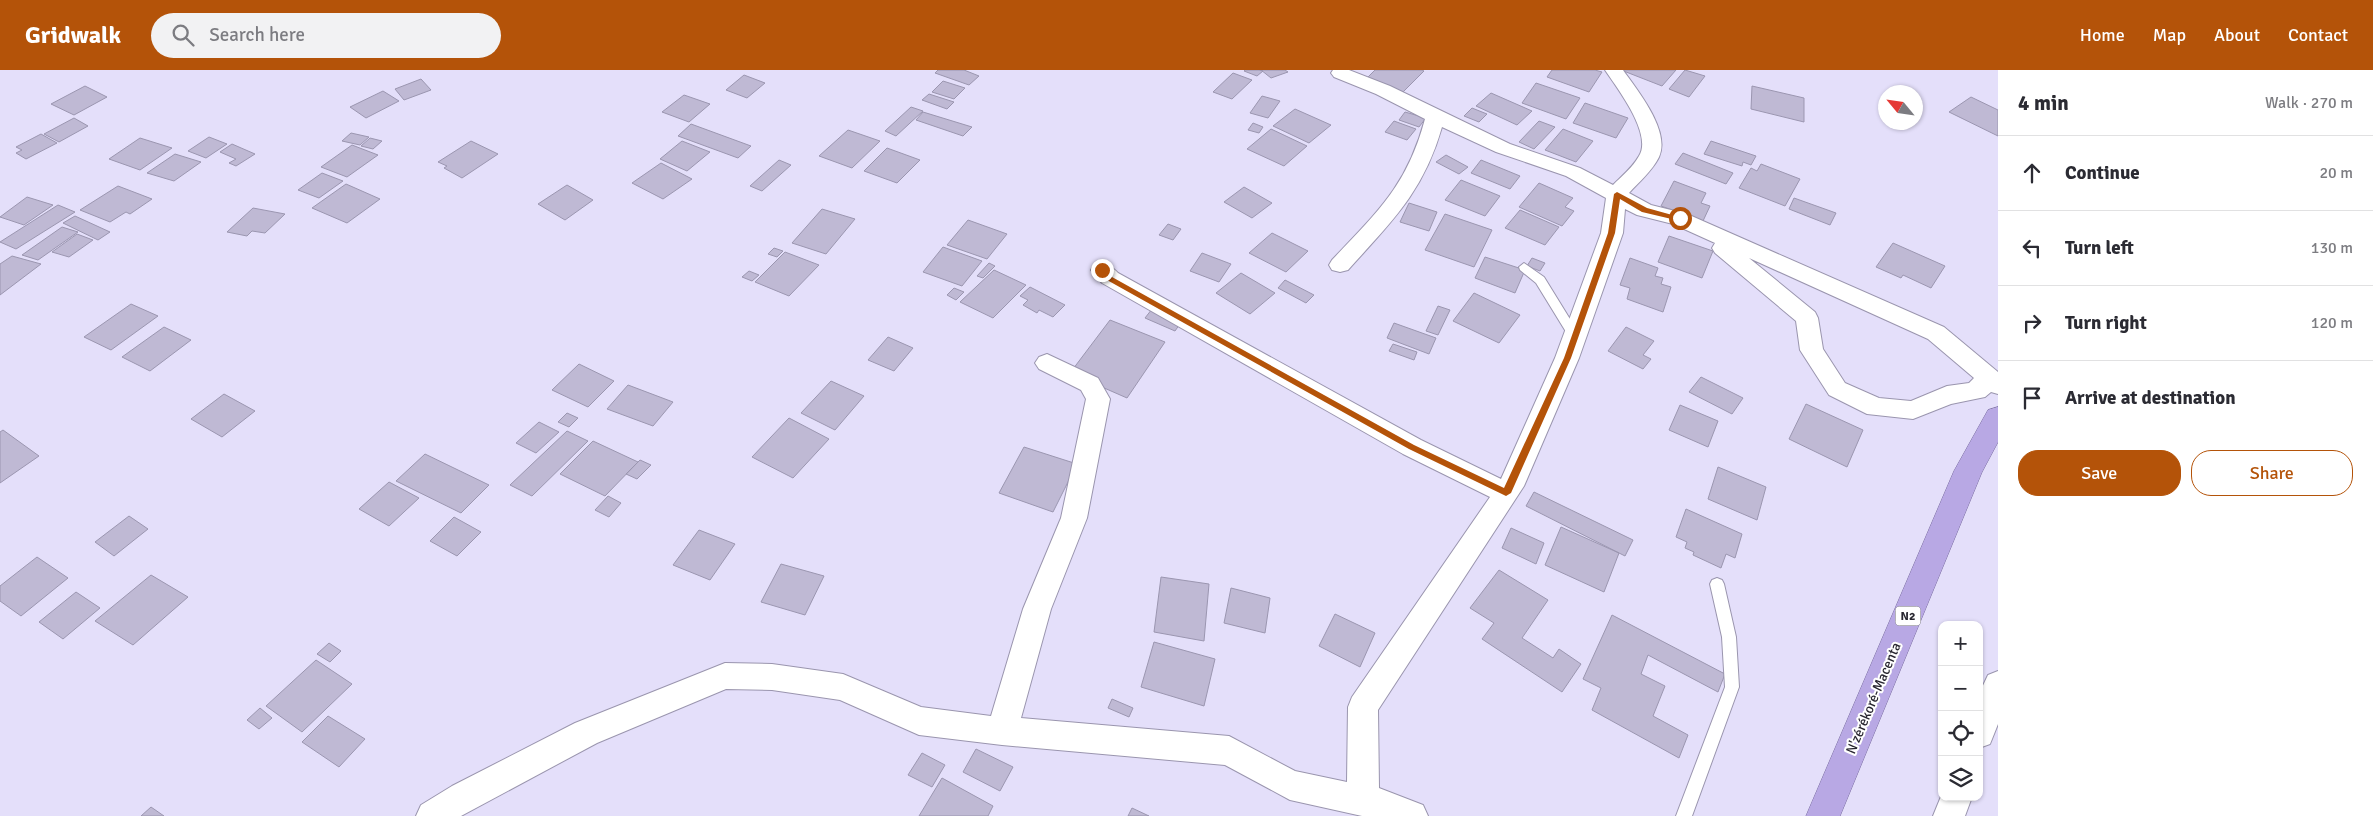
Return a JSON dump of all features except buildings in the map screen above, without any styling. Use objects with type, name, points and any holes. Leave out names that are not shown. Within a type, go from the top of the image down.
[{"type":"highway","name":"N'zérékoré-Macenta","points":[[1823,816],[1968,471],[1998,419]]},
{"type":"street","points":[[1363,801],[1363,707],[1506,493],[1568,358],[1612,233],[1617,194],[1650,156],[1652,142],[1645,115],[1614,70]]},
{"type":"street","points":[[1340,73],[1383,90],[1503,148],[1573,172],[1644,210],[1680,218],[1936,333],[1993,382],[1976,391],[1947,395],[1912,410],[1876,407],[1837,390],[1812,350],[1807,318],[1735,256],[1680,218]]},
{"type":"street","points":[[1340,265],[1393,208],[1418,165],[1432,131],[1435,116]]},
{"type":"street","points":[[1102,270],[1110,278],[1412,447],[1506,493]]},
{"type":"street","points":[[1002,731],[1037,609],[1074,518],[1098,399],[1090,384],[1047,363]]},
{"type":"street","points":[[432,816],[463,797],[586,733],[724,676],[772,677],[843,686],[919,721],[1002,731],[1229,751],[1290,785],[1380,804],[1412,816]]},
{"type":"street","points":[[1983,723],[1998,684]]},
{"type":"street","points":[[1949,816],[1955,801]]},
{"type":"lane","points":[[1524,267],[1540,280],[1574,337]]},
{"type":"lane","points":[[1684,816],[1732,687],[1729,637],[1717,584]]},
{"type":"route","points":[[1102,270],[1110,278],[1412,447],[1506,493],[1568,358],[1612,233],[1617,194],[1644,210],[1680,218]]}]
